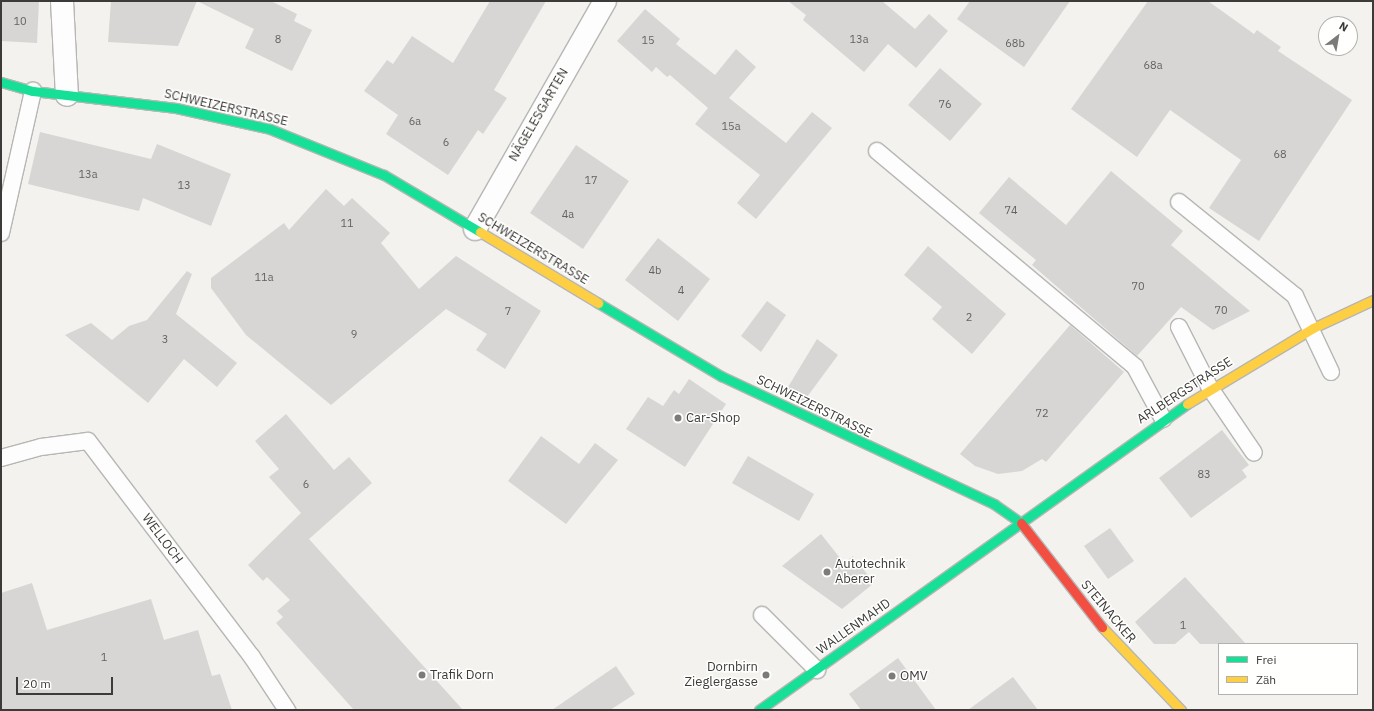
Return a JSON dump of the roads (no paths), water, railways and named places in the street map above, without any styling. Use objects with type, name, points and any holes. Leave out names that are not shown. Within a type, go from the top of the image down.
[{"type":"street","points":[[62,1],[67,95]]},
{"type":"street","name":"NÄGELESGARTEN","points":[[475,229],[605,1]]},
{"type":"street","name":"SCHWEIZERSTRASSE","points":[[1,82],[33,91],[176,108],[270,129],[384,175],[721,376],[994,504],[1022,523]]},
{"type":"street","name":"ARLBERGSTRASSE","points":[[1022,523],[1163,419],[1210,388],[1313,328],[1373,300]]},
{"type":"street","name":"WALLENMAHD","points":[[759,710],[1022,523]]},
{"type":"street","name":"STEINACKER","points":[[1022,523],[1107,632],[1181,710]]},
{"type":"lane","points":[[1,233],[33,91]]},
{"type":"lane","points":[[877,151],[1135,367],[1163,419]]},
{"type":"lane","points":[[1179,202],[1295,296],[1313,328],[1331,372]]},
{"type":"lane","points":[[1178,327],[1210,388],[1254,453]]},
{"type":"lane","name":"WELLOCH","points":[[1,458],[41,447],[88,441],[252,657],[287,710]]},
{"type":"lane","points":[[762,615],[817,670]]},
{"type":"place","name":"Car-Shop","points":[[678,418]]},
{"type":"place","name":"Autotechnik Aberer","points":[[827,572]]},
{"type":"place","name":"Trafik Dorn","points":[[422,675]]},
{"type":"place","name":"Dornbirn Zieglergasse","points":[[766,675]]},
{"type":"place","name":"OMV","points":[[892,676]]}]
